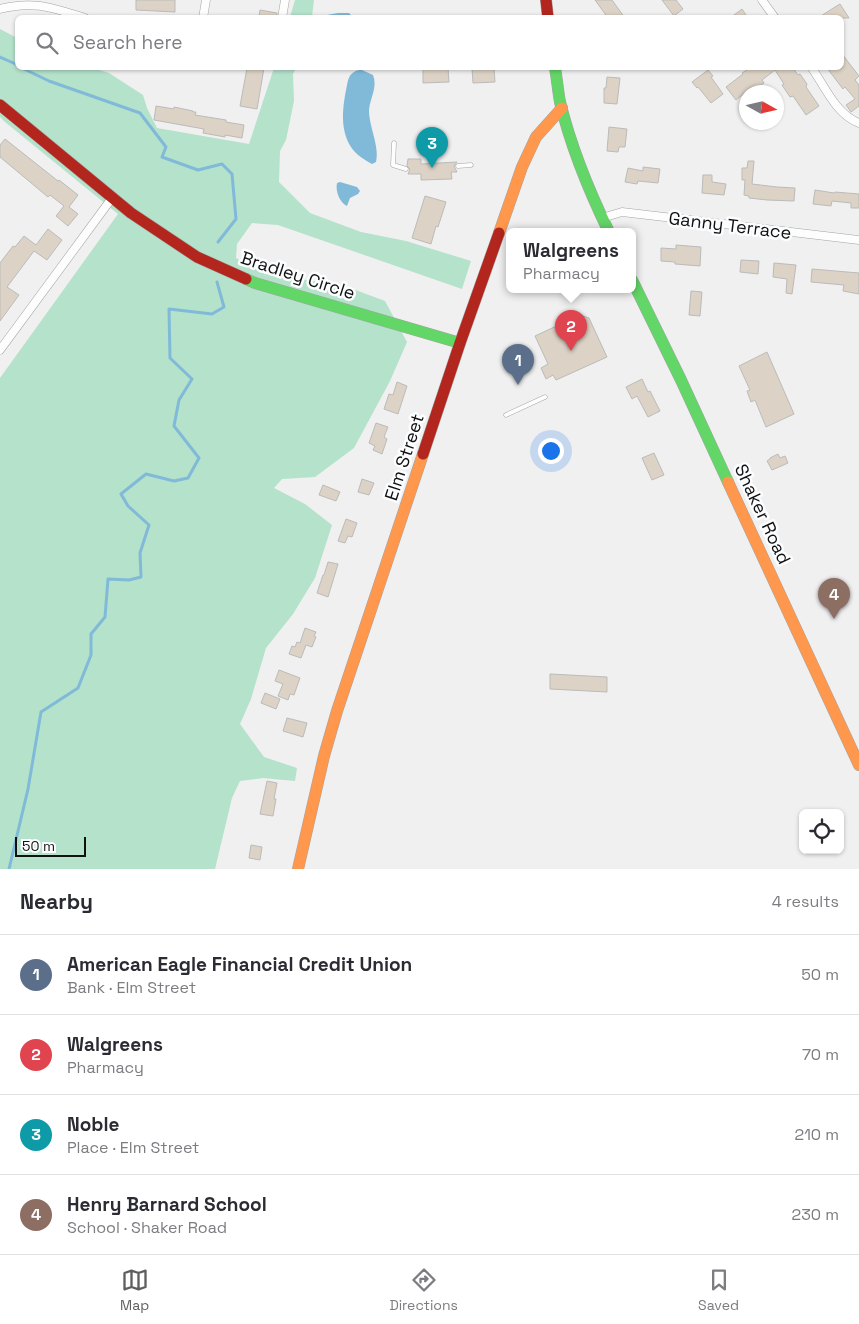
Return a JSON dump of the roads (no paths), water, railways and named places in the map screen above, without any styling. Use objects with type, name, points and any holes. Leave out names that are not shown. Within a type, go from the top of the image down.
[{"type":"street","points":[[204,15],[206,0]]},
{"type":"street","points":[[282,15],[285,0]]},
{"type":"street","points":[[546,0],[548,15]]},
{"type":"street","points":[[762,0],[773,15]]},
{"type":"street","points":[[0,9],[21,2],[42,5],[75,15]]},
{"type":"street","points":[[555,70],[562,108],[578,159],[607,228]]},
{"type":"street","points":[[813,70],[838,108],[859,123]]},
{"type":"street","name":"Bradley Circle","points":[[0,105],[130,213],[196,256],[255,283],[460,343]]},
{"type":"street","name":"Elm Street","points":[[298,869],[324,756],[337,711],[460,343],[522,167],[536,137],[562,108]]},
{"type":"street","points":[[0,350],[112,198]]},
{"type":"street","name":"Ganny Terrace","points":[[602,218],[622,212],[859,240]]},
{"type":"street","name":"Shaker Road","points":[[636,288],[681,380],[859,765]]},
{"type":"lane","points":[[394,143],[393,165],[406,168]]},
{"type":"lane","points":[[458,166],[471,165]]},
{"type":"lane","points":[[506,415],[545,397]]},
{"type":"water","points":[[349,13],[351,15],[327,15]]},
{"type":"water","points":[[362,70],[373,75],[375,84],[369,110],[377,150],[376,162],[372,164],[353,150],[347,140],[343,124],[343,108],[348,79],[354,72]]},
{"type":"water","points":[[340,182],[357,187],[360,191],[350,198],[347,206],[340,200],[337,193],[337,183]]},
{"type":"waterway","points":[[0,57],[15,64]]},
{"type":"waterway","points":[[26,70],[49,81],[140,113],[166,147],[162,157],[198,170],[222,164],[232,174],[236,219],[218,242]]},
{"type":"waterway","points":[[9,869],[28,789],[41,712],[78,688],[91,655],[91,634],[105,617],[108,579],[129,580],[141,577],[140,553],[149,525],[128,506],[121,494],[146,474],[174,481],[188,478],[199,458],[174,426],[179,400],[192,379],[170,358],[169,309],[212,314],[224,307],[217,282]]},
{"type":"place","name":"Noble","points":[[432,168]]},
{"type":"place","name":"Walgreens","points":[[571,351]]},
{"type":"place","name":"American Eagle Financial Credit Union","points":[[518,385]]},
{"type":"place","name":"Henry Barnard School","points":[[834,619]]}]
